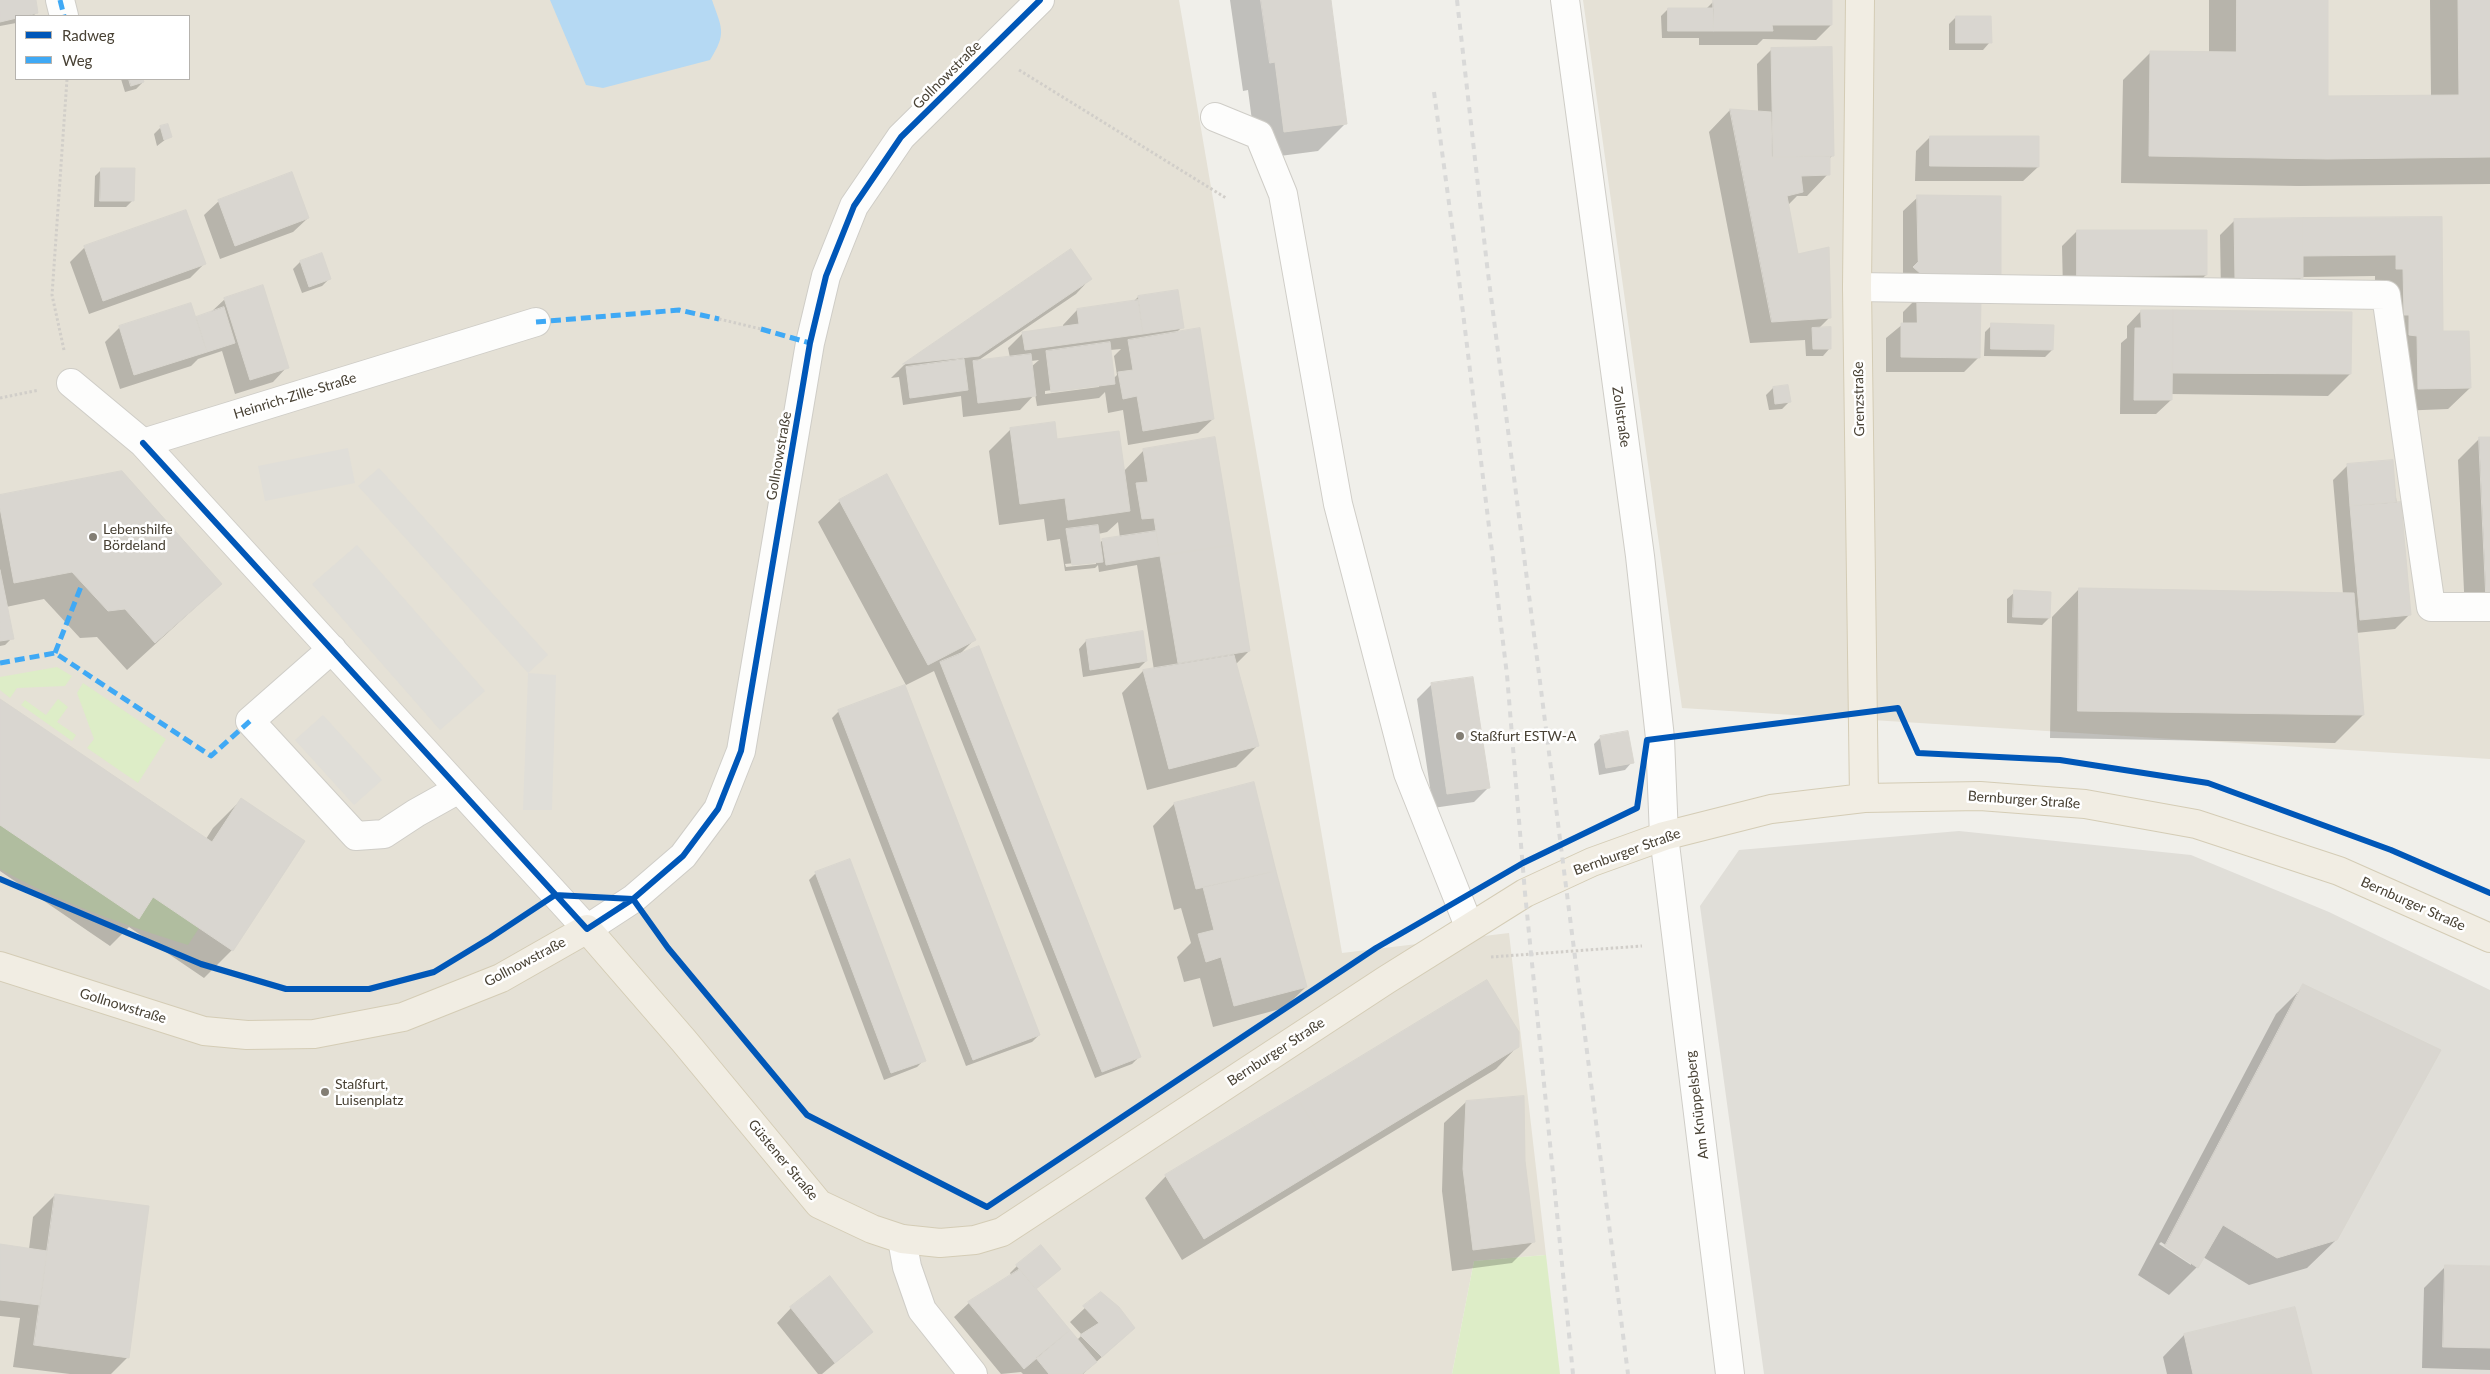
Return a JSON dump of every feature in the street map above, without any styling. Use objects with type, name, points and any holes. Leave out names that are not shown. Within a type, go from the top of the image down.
[{"type":"main road","name":"Grenzstraße","points":[[1860,0],[1857,287],[1864,798]]},
{"type":"main road","name":"Bernburger Straße","points":[[902,1239],[940,1243],[975,1240],[1002,1232],[1469,926],[1525,893],[1592,862],[1664,836],[1771,809],[1864,798],[1980,796],[2066,802],[2196,824],[2339,871],[2490,938]]},
{"type":"main road","name":"Gollnowstraße","points":[[0,966],[204,1031],[247,1035],[314,1034],[403,1016],[501,978],[587,929]]},
{"type":"main road","name":"Güstener Straße","points":[[587,929],[684,1041],[819,1204],[872,1229],[902,1239]]},
{"type":"street","points":[[60,0],[64,15]]},
{"type":"street","name":"Gollnowstraße","points":[[587,929],[633,898],[683,856],[718,809],[742,751],[810,343],[826,276],[854,206],[901,137],[1040,0]]},
{"type":"street","name":"Zollstraße","points":[[1565,0],[1640,556],[1660,738],[1664,836]]},
{"type":"street","points":[[1215,117],[1259,135],[1283,194],[1338,504],[1408,772],[1469,926]]},
{"type":"street","points":[[1857,287],[2386,295],[2431,607],[2490,607]]},
{"type":"street","name":"Heinrich-Zille-Straße","points":[[143,443],[536,322]]},
{"type":"street","points":[[71,383],[143,443],[587,929]]},
{"type":"street","points":[[332,649],[250,721],[356,836],[384,834],[416,813],[459,790]]},
{"type":"street","name":"Am Knüppelsberg","points":[[1664,836],[1730,1374]]},
{"type":"street","points":[[902,1239],[907,1267],[922,1310],[973,1374]]},
{"type":"path","points":[[989,51],[1226,198]]},
{"type":"path","points":[[67,80],[52,295],[71,383]]},
{"type":"path","points":[[719,319],[761,329]]},
{"type":"path","points":[[1469,926],[1484,958],[1678,943]]},
{"type":"shaded area","points":[[0,0],[1179,0],[1342,953],[1509,933],[1546,1255],[1474,1261],[1452,1374],[0,1374]]},
{"type":"shaded area","points":[[1583,0],[2490,0],[2490,759],[1682,708]]},
{"type":"shaded area","points":[[348,448],[355,483],[265,501],[258,466]]},
{"type":"shaded area","points":[[379,468],[548,655],[528,673],[358,486]]},
{"type":"shaded area","points":[[357,545],[485,691],[440,730],[312,584]]},
{"type":"shaded area","points":[[528,673],[556,675],[552,810],[523,810]]},
{"type":"shaded area","points":[[323,715],[382,780],[354,805],[295,740]]},
{"type":"shaded area","points":[[1959,831],[2191,855],[2329,912],[2490,990],[2490,1374],[1764,1374],[1700,906],[1739,850]]},
{"type":"green space","points":[[57,667],[72,676],[65,686],[17,688],[10,698],[0,690],[0,677]]},
{"type":"green space","points":[[83,683],[166,739],[138,783],[87,748],[94,739],[77,693]]},
{"type":"green space","points":[[58,699],[68,707],[57,722],[76,735],[72,741],[21,705],[25,700],[46,715]]},
{"type":"green space","points":[[0,825],[139,918],[153,897],[199,928],[188,945],[92,912],[22,881],[0,869]]},
{"type":"green space","points":[[1546,1255],[1560,1374],[1452,1374],[1474,1261]]},
{"type":"water","points":[[550,0],[712,0],[720,25],[721,37],[710,60],[603,88],[586,85]]},
{"type":"building","points":[[0,0],[36,0],[38,13],[15,15],[15,18],[0,22]]},
{"type":"building","points":[[1261,0],[1331,0],[1347,124],[1284,132],[1275,62],[1270,63]]},
{"type":"building","points":[[1713,0],[1832,0],[1832,25],[1772,25],[1773,31],[1714,31]]},
{"type":"building","points":[[2237,0],[2328,0],[2328,96],[2459,95],[2458,0],[2490,0],[2490,157],[2327,159],[2149,156],[2150,51],[2236,52]]},
{"type":"building","points":[[1668,8],[1714,8],[1714,31],[1668,31]]},
{"type":"building","points":[[1956,16],[1991,16],[1992,43],[1956,43]]},
{"type":"building","points":[[1832,47],[1834,156],[1773,157],[1771,48]]},
{"type":"building","points":[[129,80],[143,80],[144,82],[131,86]]},
{"type":"building","points":[[1730,109],[1771,112],[1772,157],[1830,156],[1830,175],[1801,176],[1803,192],[1787,196],[1798,254],[1829,247],[1831,318],[1772,322]]},
{"type":"building","points":[[168,124],[172,137],[164,140],[160,126]]},
{"type":"building","points":[[1930,136],[2039,136],[2039,167],[1930,166]]},
{"type":"building","points":[[101,168],[135,168],[134,201],[100,201]]},
{"type":"building","points":[[292,172],[309,218],[235,246],[218,200]]},
{"type":"building","points":[[1917,195],[2001,196],[2001,276],[1930,282],[1913,267],[1918,262]]},
{"type":"building","points":[[186,210],[206,264],[103,301],[84,246]]},
{"type":"building","points":[[2442,217],[2443,331],[2469,331],[2471,388],[2418,389],[2417,336],[2409,335],[2409,315],[2404,315],[2403,269],[2396,269],[2396,255],[2303,256],[2303,218]]},
{"type":"building","points":[[2303,218],[2303,278],[2235,279],[2234,219]]},
{"type":"building","points":[[2077,230],[2207,230],[2207,275],[2077,276]]},
{"type":"building","points":[[1071,249],[1092,279],[979,356],[903,364]]},
{"type":"building","points":[[322,253],[331,279],[309,287],[300,261]]},
{"type":"building","points":[[263,285],[289,368],[250,380],[224,298]]},
{"type":"building","points":[[1178,290],[1184,328],[1143,334],[1138,296]]},
{"type":"building","points":[[1917,296],[1981,297],[1980,358],[1901,357],[1901,323],[1917,323]]},
{"type":"building","points":[[1138,300],[1143,334],[1025,350],[1022,332],[1079,324],[1077,309]]},
{"type":"building","points":[[191,303],[207,352],[134,375],[119,326]]},
{"type":"building","points":[[224,307],[235,343],[207,352],[196,317]]},
{"type":"building","points":[[2141,310],[2173,310],[2172,400],[2134,400],[2135,328],[2141,328]]},
{"type":"building","points":[[2173,310],[2352,312],[2351,374],[2173,373]]},
{"type":"building","points":[[1991,323],[2054,325],[2053,350],[1991,349]]},
{"type":"building","points":[[1831,327],[1831,349],[1813,349],[1812,328]]},
{"type":"building","points":[[1200,328],[1214,419],[1143,431],[1137,396],[1123,399],[1118,372],[1133,370],[1128,340]]},
{"type":"building","points":[[1110,342],[1115,384],[1051,392],[1046,351]]},
{"type":"building","points":[[1031,354],[1036,396],[978,403],[973,361]]},
{"type":"building","points":[[964,359],[968,390],[910,398],[906,367]]},
{"type":"building","points":[[1788,385],[1791,402],[1775,404],[1773,387]]},
{"type":"building","points":[[1055,422],[1057,439],[1119,431],[1130,511],[1068,520],[1065,498],[1020,504],[1010,428]]},
{"type":"building","points":[[1215,437],[1233,545],[1160,556],[1154,518],[1142,519],[1136,483],[1148,482],[1143,449]]},
{"type":"building","points":[[2479,437],[2490,437],[2490,592],[2486,592]]},
{"type":"building","points":[[2393,460],[2396,502],[2350,506],[2347,464]]},
{"type":"building","name":"Lebenshilfe Bördeland","points":[[122,471],[222,584],[155,643],[125,609],[108,611],[72,572],[14,583],[0,508],[0,495]]},
{"type":"building","points":[[887,474],[976,640],[928,665],[839,500]]},
{"type":"building","points":[[2401,502],[2411,615],[2360,620],[2350,506]]},
{"type":"building","points":[[1098,525],[1103,562],[1072,565],[1066,529]]},
{"type":"building","points":[[1156,531],[1160,556],[1106,565],[1102,539]]},
{"type":"building","points":[[1233,545],[1250,651],[1178,663],[1160,556]]},
{"type":"building","points":[[0,570],[14,639],[0,641]]},
{"type":"building","points":[[2079,588],[2354,593],[2364,715],[2078,711]]},
{"type":"building","points":[[2014,590],[2051,592],[2050,618],[2013,617]]},
{"type":"building","points":[[1143,631],[1147,661],[1090,670],[1086,640]]},
{"type":"building","points":[[979,646],[1141,1057],[1102,1072],[940,662]]},
{"type":"building","points":[[1234,655],[1259,746],[1169,769],[1143,670]]},
{"type":"building","name":"Staßfurt ESTW-A","points":[[1473,677],[1490,788],[1447,794],[1431,683]]},
{"type":"building","points":[[905,685],[1040,1035],[973,1060],[838,710]]},
{"type":"building","points":[[0,699],[212,842],[241,798],[305,841],[233,951],[153,897],[139,919],[0,825]]},
{"type":"building","points":[[1628,731],[1634,763],[1606,768],[1600,736]]},
{"type":"building","points":[[1254,782],[1276,871],[1196,889],[1174,803]]},
{"type":"building","points":[[850,859],[926,1061],[891,1073],[815,872]]},
{"type":"building","points":[[1276,871],[1307,987],[1234,1006],[1221,957],[1206,962],[1198,934],[1214,930],[1203,887]]},
{"type":"building","points":[[1487,980],[1519,1032],[1519,1047],[1335,1159],[1296,1096]]},
{"type":"building","points":[[2303,984],[2441,1050],[2337,1240],[2277,1258],[2223,1225],[2198,1268],[2165,1246]]},
{"type":"building","points":[[1296,1096],[1335,1159],[1204,1239],[1165,1175]]},
{"type":"building","points":[[1524,1096],[1525,1161],[1535,1242],[1473,1250],[1463,1169],[1466,1101]]},
{"type":"building","points":[[55,1194],[149,1206],[129,1358],[34,1345]]},
{"type":"building","points":[[0,1244],[47,1251],[40,1305],[0,1300]]},
{"type":"building","points":[[1041,1245],[1061,1269],[1036,1289],[1016,1265]]},
{"type":"building","points":[[2445,1265],[2490,1266],[2490,1348],[2443,1347]]},
{"type":"building","points":[[1020,1269],[1070,1330],[1024,1369],[968,1302]]},
{"type":"building","points":[[830,1276],[873,1332],[835,1363],[790,1307]]},
{"type":"building","points":[[1101,1292],[1119,1307],[1135,1328],[1102,1357],[1080,1335],[1099,1323],[1083,1306]]},
{"type":"building","points":[[2295,1307],[2312,1374],[2193,1374],[2184,1334]]},
{"type":"building","points":[[1070,1330],[1097,1362],[1082,1374],[1049,1374],[1036,1358]]},
{"type":"railway","points":[[1457,0],[1487,265],[1628,1374]]},
{"type":"railway","points":[[1434,92],[1456,255],[1507,675],[1525,893],[1573,1374]]},
{"type":"marked path","points":[[60,0],[64,15]]},
{"type":"marked path","points":[[536,322],[679,310],[719,319]]},
{"type":"marked path","points":[[761,329],[810,343]]},
{"type":"marked path","points":[[55,653],[82,584]]},
{"type":"marked path","points":[[0,663],[55,653],[211,756],[250,721]]},
{"type":"cycle path","points":[[143,443],[587,929],[633,899],[683,856],[718,809],[741,751],[810,343],[826,276],[854,206],[901,137],[1040,0]]},
{"type":"cycle path","points":[[0,879],[201,964],[286,989],[369,989],[434,972],[555,895],[633,899],[668,948],[807,1115],[987,1207],[1376,948],[1523,863],[1637,808],[1647,740],[1898,708],[1918,753],[2060,760],[2208,783],[2391,850],[2490,893]]},
{"type":"place","name":"Lebenshilfe Bördeland","points":[[93,537]]},
{"type":"place","name":"Staßfurt ESTW-A","points":[[1460,736]]},
{"type":"place","name":"Staßfurt, Luisenplatz","points":[[325,1092]]}]
